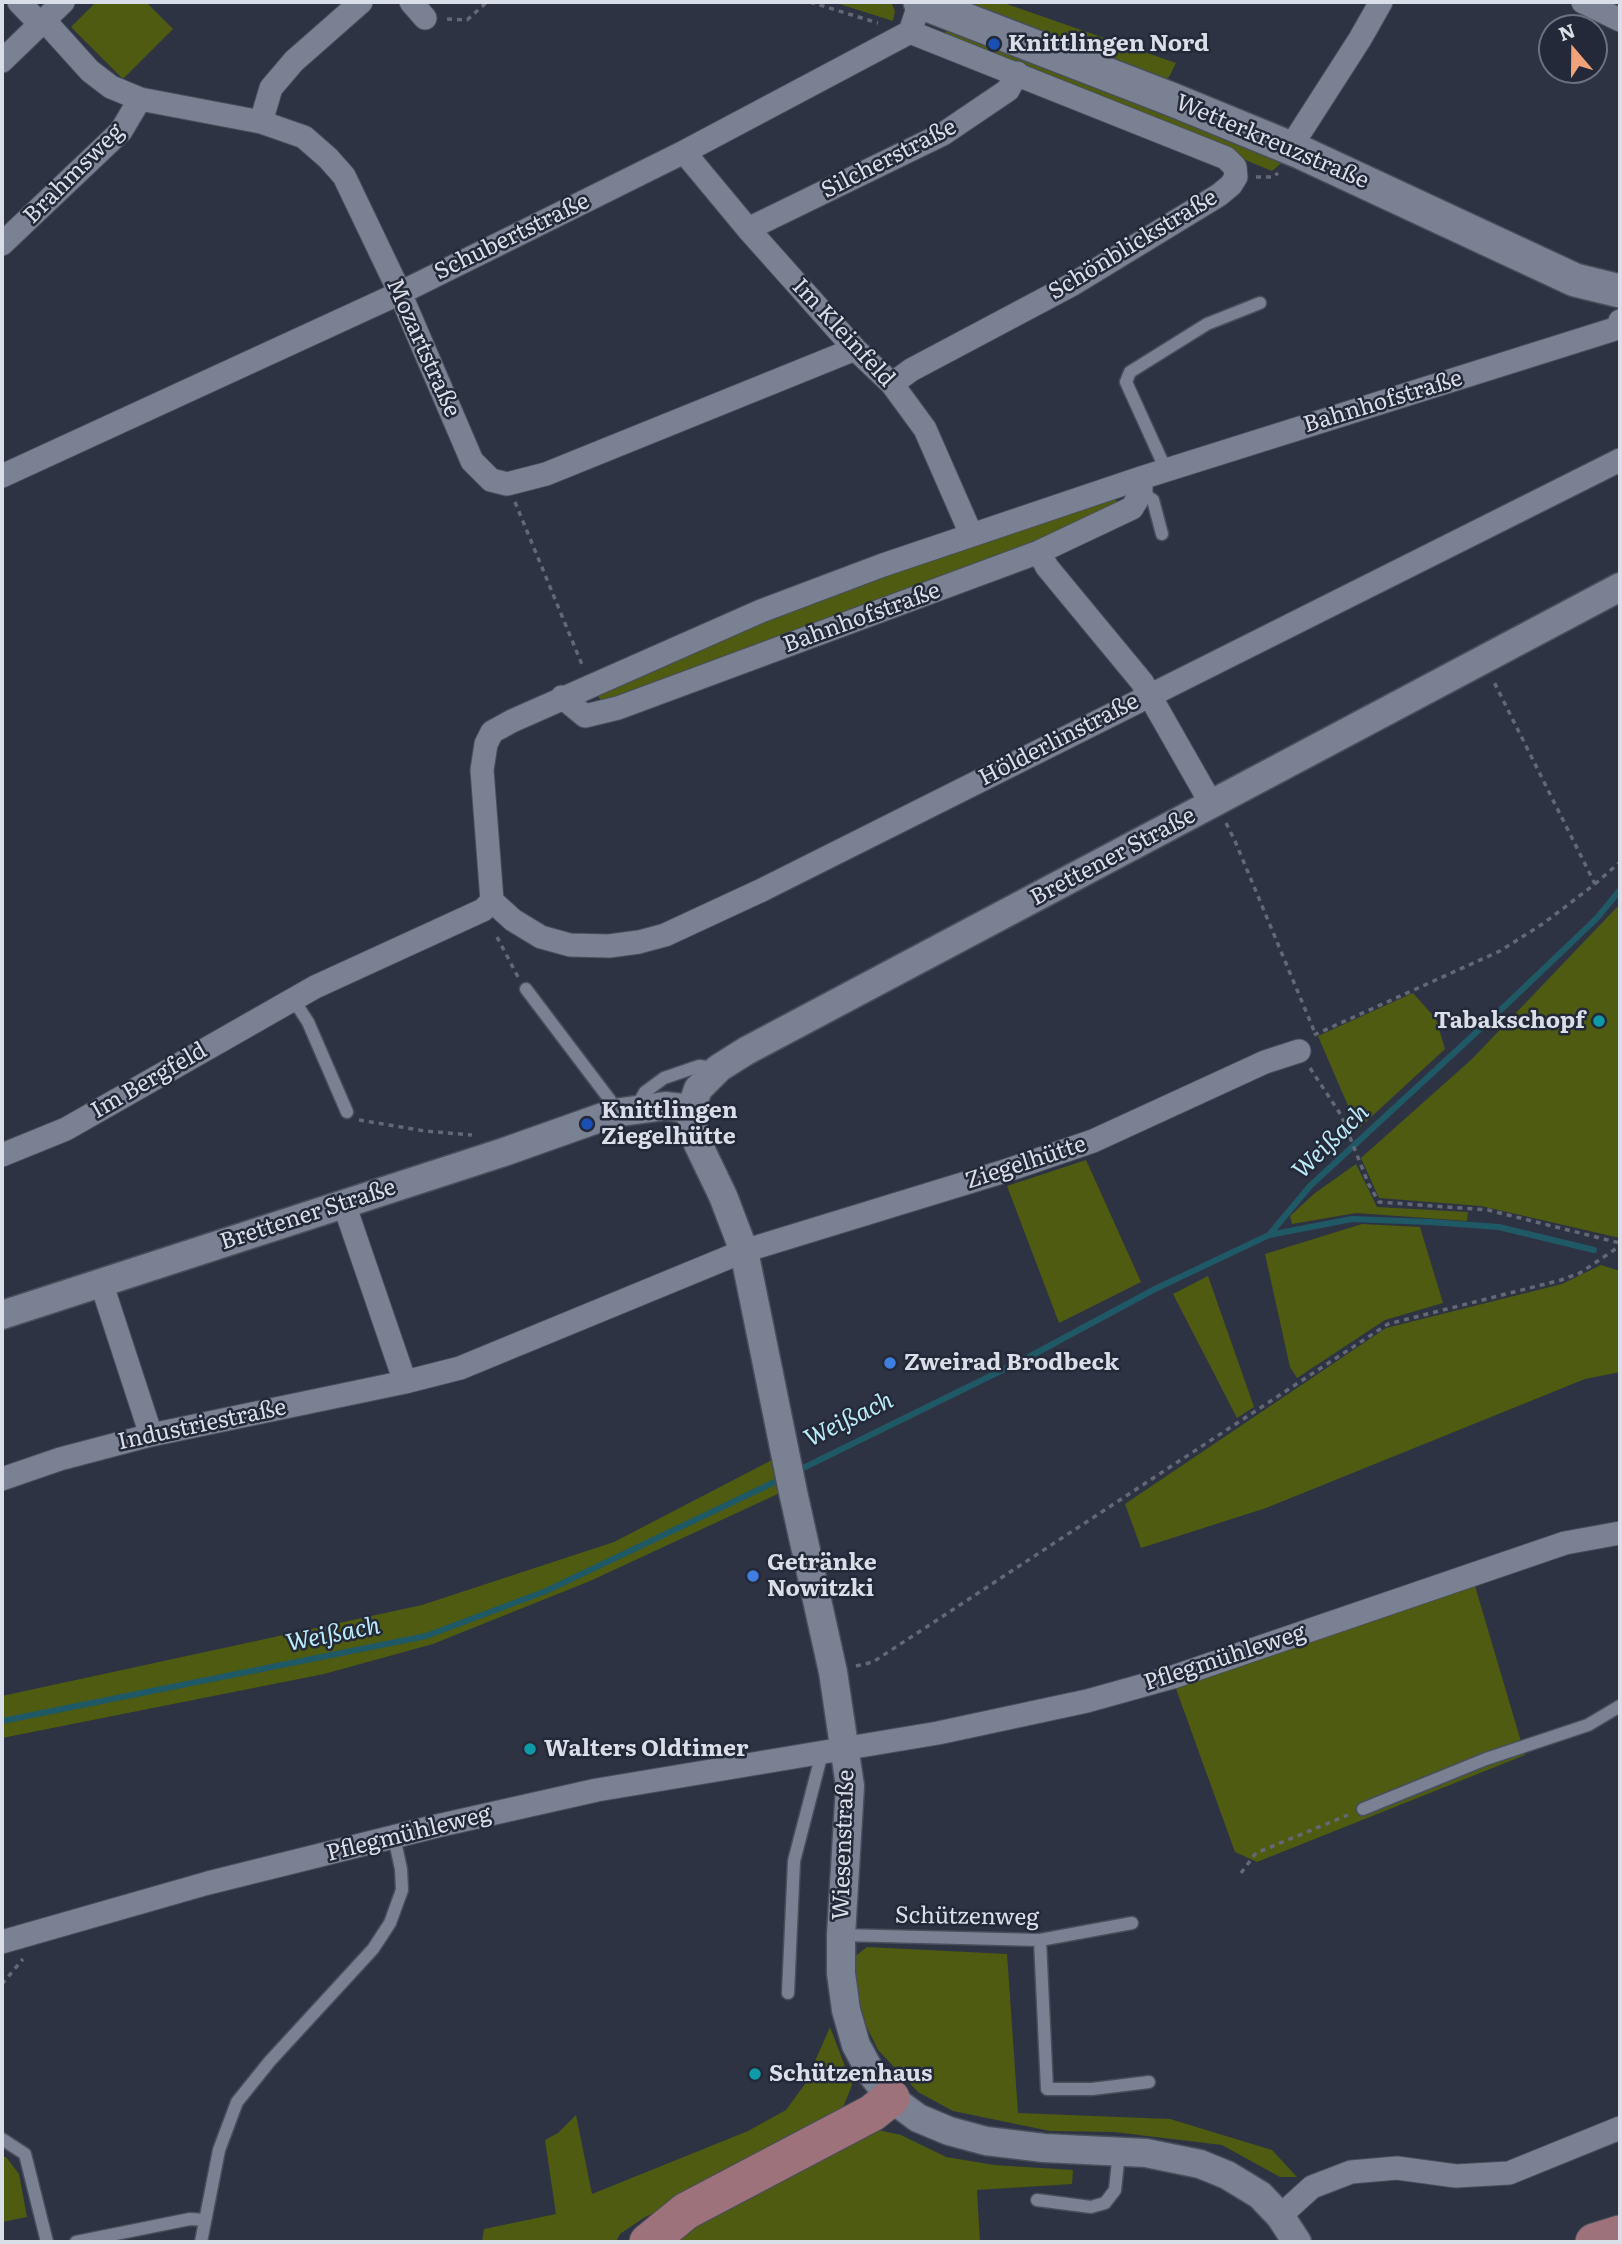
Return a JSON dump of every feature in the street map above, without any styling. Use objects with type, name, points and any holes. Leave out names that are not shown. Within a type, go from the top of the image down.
[{"type":"main road","name":"Wetterkreuzstraße","points":[[917,12],[1158,94],[1290,148],[1575,280],[1620,292]]},
{"type":"main road","points":[[648,2242],[686,2211],[872,2113],[891,2098]]},
{"type":"main road","points":[[1594,2242],[1620,2234]]},
{"type":"street","name":"Mozartstraße","points":[[19,2],[90,71],[111,87],[140,99],[261,122],[304,137],[328,158],[344,176],[400,293],[472,461],[491,480],[507,484]]},
{"type":"street","points":[[2,61],[63,2]]},
{"type":"street","points":[[261,122],[271,88],[294,61],[361,2]]},
{"type":"street","points":[[1290,148],[1381,2]]},
{"type":"street","points":[[1583,2],[1620,20]]},
{"type":"street","name":"Schönblickstraße","points":[[892,384],[911,370],[1084,277],[1219,195],[1237,177],[1235,167],[1226,158],[1017,73],[917,12]]},
{"type":"street","name":"Schubertstraße","points":[[2,476],[400,293],[684,152],[917,12]]},
{"type":"street","name":"Silcherstraße","points":[[748,229],[943,134],[1008,90],[1017,73]]},
{"type":"street","name":"Brahmsweg","points":[[2,244],[121,131],[140,99]]},
{"type":"street","name":"Im Kleinfeld","points":[[684,152],[748,229],[855,349],[892,384],[925,429],[971,534]]},
{"type":"street","name":"Bahnhofstraße","points":[[492,901],[482,770],[486,744],[492,732],[512,721],[761,611],[971,534],[1141,485],[1164,471],[1618,328],[1620,321]]},
{"type":"street","points":[[507,484],[546,474],[855,349]]},
{"type":"street","name":"Hölderlinstraße","points":[[492,901],[513,920],[541,937],[570,945],[609,946],[665,935],[774,884],[1620,460]]},
{"type":"street","name":"Bahnhofstraße","points":[[562,697],[585,716],[618,708],[1039,552],[1132,508],[1141,485]]},
{"type":"street","points":[[1039,552],[1047,567],[1150,694],[1213,804]]},
{"type":"street","name":"Brettener Straße","points":[[2,1315],[625,1111],[665,1106],[691,1109],[698,1089],[719,1068],[746,1051],[1620,587]]},
{"type":"street","name":"Im Bergfeld","points":[[2,1155],[66,1129],[315,987],[484,910],[492,901]]},
{"type":"street","name":"Ziegelhütte","points":[[744,1251],[1093,1142],[1265,1062],[1299,1051]]},
{"type":"street","name":"Wiesenstraße","points":[[691,1109],[692,1125],[698,1144],[723,1196],[744,1251],[833,1672],[834,1751],[850,1786],[841,1973],[846,2010],[856,2045],[871,2073],[891,2098],[918,2118],[948,2131],[986,2140],[1044,2148],[1146,2153],[1200,2164],[1227,2175],[1260,2195],[1280,2216],[1297,2242]]},
{"type":"street","points":[[344,1204],[405,1382]]},
{"type":"street","name":"Industriestraße","points":[[2,1479],[60,1459],[151,1435],[460,1368],[744,1251]]},
{"type":"street","points":[[102,1282],[151,1435]]},
{"type":"street","name":"Pflegmühleweg","points":[[2,1942],[194,1887],[597,1790],[938,1733],[1087,1701],[1173,1677],[1565,1543],[1620,1533]]},
{"type":"street","points":[[1280,2216],[1312,2188],[1351,2172],[1397,2168],[1456,2176],[1509,2174],[1620,2128]]},
{"type":"lane","points":[[1164,471],[1126,382],[1130,372],[1208,324],[1260,303]]},
{"type":"lane","points":[[1141,485],[1153,500],[1162,534]]},
{"type":"lane","points":[[526,989],[610,1100],[625,1111],[664,1078],[699,1066],[719,1068]]},
{"type":"lane","points":[[293,999],[307,1022],[348,1112]]},
{"type":"lane","points":[[1363,1809],[1486,1759],[1588,1725],[1620,1706]]},
{"type":"lane","points":[[788,1993],[794,1861],[834,1751]]},
{"type":"lane","points":[[201,2242],[219,2150],[237,2102],[270,2061],[373,1949],[390,1923],[402,1890],[401,1869],[394,1837]]},
{"type":"lane","name":"Schützenweg","points":[[841,1936],[1040,1940],[1132,1923]]},
{"type":"lane","points":[[1040,1940],[1047,2089],[1092,2089],[1149,2082]]},
{"type":"lane","points":[[2,2139],[25,2154],[47,2242]]},
{"type":"lane","points":[[1037,2200],[1091,2207],[1105,2203],[1115,2190],[1119,2152]]},
{"type":"lane","points":[[76,2242],[190,2219],[205,2220]]},
{"type":"path","points":[[418,10],[467,20],[487,2]]},
{"type":"path","points":[[810,2],[917,12]]},
{"type":"path","points":[[507,484],[591,685]]},
{"type":"path","points":[[1482,659],[1595,884]]},
{"type":"path","points":[[1213,804],[1235,841],[1315,1033],[1500,951],[1544,923],[1620,862]]},
{"type":"path","points":[[1299,1051],[1341,1115],[1379,1202],[1488,1210],[1620,1245]]},
{"type":"path","points":[[348,1112],[360,1120],[383,1125],[490,1136],[500,1140],[504,1152]]},
{"type":"path","points":[[833,1672],[873,1662],[1388,1324],[1561,1280],[1594,1265],[1620,1245]]},
{"type":"path","points":[[1241,1873],[1256,1853],[1363,1809]]},
{"type":"green space","points":[[96,2],[146,2],[173,29],[123,79],[71,27]]},
{"type":"green space","points":[[833,2],[891,2],[895,11],[893,21]]},
{"type":"green space","points":[[976,2],[1001,2],[1176,63],[1169,77],[1162,82],[973,9]]},
{"type":"green space","points":[[948,27],[1286,159],[1272,171],[944,36]]},
{"type":"green space","points":[[1115,497],[1119,507],[1042,543],[602,703],[597,694],[662,668],[781,613],[892,571]]},
{"type":"green space","points":[[1620,904],[1620,1238],[1481,1206],[1379,1198],[1361,1158],[1472,1059]]},
{"type":"green space","points":[[1413,993],[1436,1019],[1445,1049],[1358,1129],[1318,1036]]},
{"type":"green space","points":[[1086,1160],[1141,1282],[1059,1323],[1007,1186]]},
{"type":"green space","points":[[1356,1164],[1377,1207],[1468,1212],[1467,1221],[1356,1213],[1292,1224],[1290,1216],[1315,1193]]},
{"type":"green space","points":[[1362,1224],[1420,1227],[1443,1303],[1385,1320],[1297,1378],[1290,1367],[1265,1254]]},
{"type":"green space","points":[[1601,1265],[1620,1271],[1620,1372],[1585,1379],[1266,1508],[1141,1548],[1125,1504],[1386,1328],[1562,1284]]},
{"type":"green space","points":[[1208,1276],[1254,1407],[1237,1418],[1173,1294]]},
{"type":"green space","points":[[772,1460],[782,1492],[590,1581],[433,1644],[324,1674],[2,1738],[2,1696],[422,1605],[614,1542]]},
{"type":"green space","points":[[1475,1586],[1525,1755],[1257,1862],[1235,1852],[1175,1686]]},
{"type":"green space","points":[[867,1947],[1007,1954],[1018,2113],[1170,2119],[1272,2150],[1297,2177],[1280,2177],[1222,2145],[1114,2132],[1050,2131],[953,2111],[918,2092],[878,2050],[861,2015],[854,1957]]},
{"type":"green space","points":[[830,2027],[852,2085],[842,2110],[678,2203],[645,2217],[620,2234],[616,2242],[482,2242],[484,2229],[556,2214],[545,2140],[558,2133],[576,2115],[592,2194],[748,2131],[786,2110],[805,2084]]},
{"type":"green space","points":[[873,2129],[901,2135],[946,2157],[994,2165],[1073,2170],[1072,2184],[977,2190],[980,2242],[667,2242]]},
{"type":"green space","points":[[2,2157],[6,2157],[19,2174],[27,2217],[2,2222]]},
{"type":"waterway","name":"Weißach","points":[[797,1471],[1025,1359],[1155,1289],[1269,1235],[1310,1186],[1507,1004],[1597,918],[1620,890]]},
{"type":"waterway","points":[[1269,1235],[1352,1219],[1430,1222],[1499,1227],[1594,1250]]},
{"type":"waterway","name":"Weißach","points":[[2,1721],[426,1636],[546,1591],[781,1479]]},
{"type":"place","name":"Knittlingen Nord","points":[[994,44]]},
{"type":"place","name":"Tabakschopf","points":[[1599,1021]]},
{"type":"place","name":"Knittlingen Ziegelhütte","points":[[587,1124]]},
{"type":"place","name":"Zweirad Brodbeck","points":[[890,1363]]},
{"type":"place","name":"Getränke Nowitzki","points":[[753,1576]]},
{"type":"place","name":"Walters Oldtimer","points":[[530,1749]]},
{"type":"place","name":"Schützenhaus","points":[[755,2074]]}]
